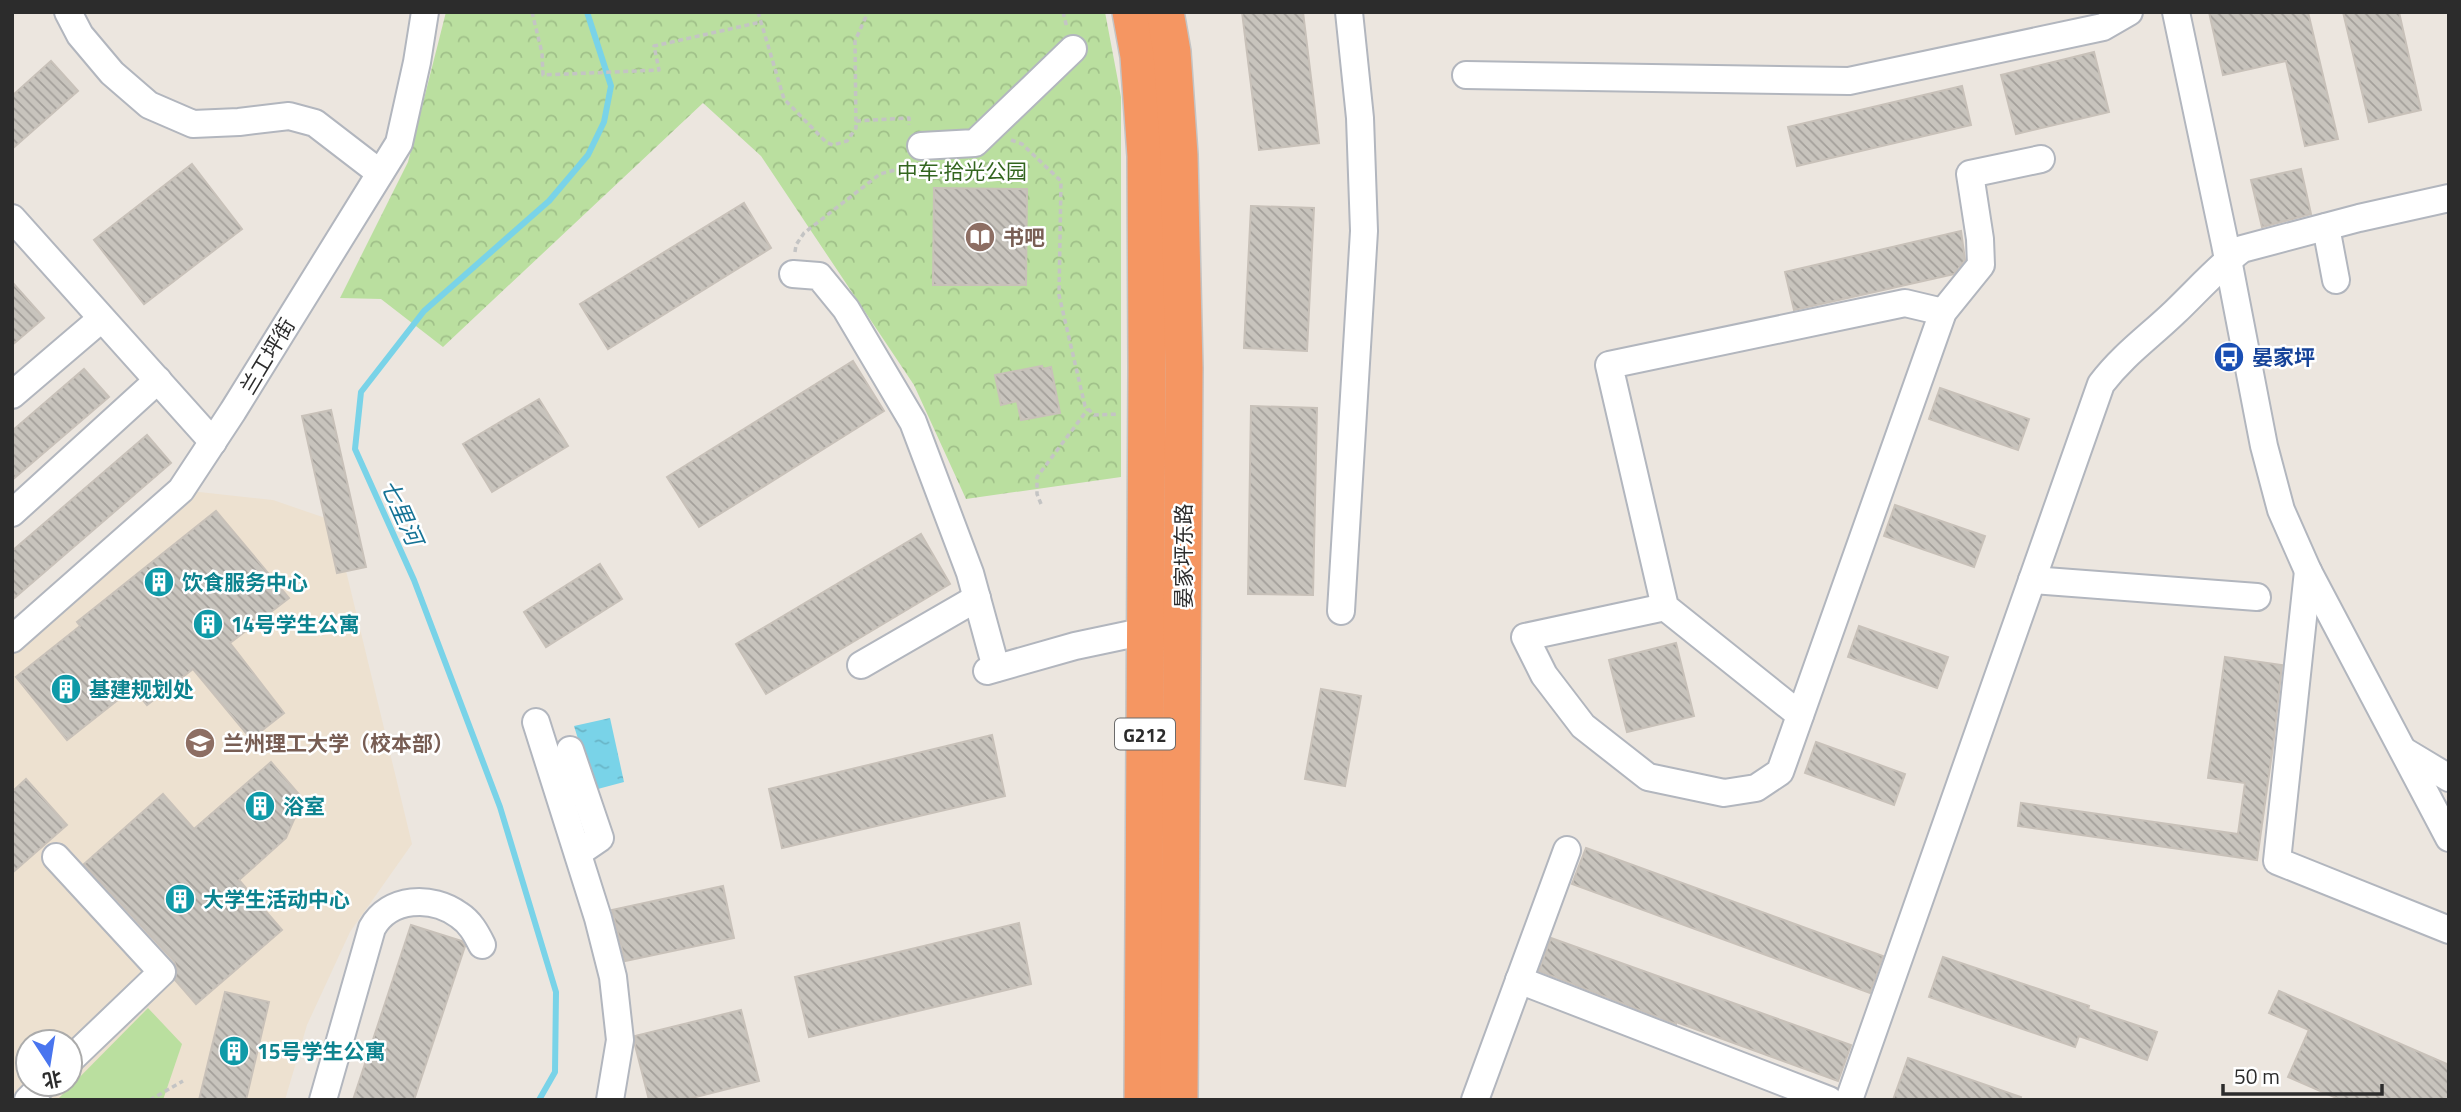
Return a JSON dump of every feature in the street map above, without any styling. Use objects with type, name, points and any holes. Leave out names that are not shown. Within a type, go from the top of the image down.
[{"type":"highway","name":"晏家坪东路","points":[[1131,12],[1139,56],[1146,156],[1143,1100]]},
{"type":"highway","name":"晏家坪东路","points":[[1165,12],[1172,52],[1179,155],[1184,368],[1179,1100]]},
{"type":"street","points":[[68,12],[80,35],[112,73],[149,105],[193,124],[289,116],[315,123],[380,173]]},
{"type":"street","name":"兰工坪街","points":[[12,639],[181,491],[399,144],[425,12]]},
{"type":"street","points":[[1341,611],[1364,231],[1360,118],[1349,12]]},
{"type":"street","points":[[1466,75],[1849,81],[2103,27],[2129,12]]},
{"type":"street","points":[[2176,12],[2264,446],[2281,510],[2308,571],[2449,838]]},
{"type":"street","points":[[915,146],[985,150],[1073,50]]},
{"type":"street","points":[[1665,607],[1525,637],[1544,675],[1583,726],[1648,777],[1724,793],[1756,788],[1780,772],[1943,312],[1981,265],[1980,239],[1970,174],[2041,159]]},
{"type":"street","points":[[1849,1100],[2101,384],[2119,360],[2166,321],[2228,259],[2242,249],[2449,198]]},
{"type":"street","points":[[14,224],[213,442]]},
{"type":"street","points":[[2326,227],[2336,280]]},
{"type":"street","points":[[793,274],[819,276],[846,309],[913,422],[970,573],[991,669],[1075,646],[1146,631]]},
{"type":"street","points":[[1800,715],[1665,607],[1609,365],[1905,303],[1943,312]]},
{"type":"street","points":[[12,395],[101,319]]},
{"type":"street","points":[[12,513],[158,380]]},
{"type":"street","points":[[2308,571],[2277,862],[2449,930]]},
{"type":"street","points":[[2032,580],[2257,597]]},
{"type":"street","points":[[861,665],[977,598]]},
{"type":"street","points":[[536,722],[578,853],[613,977],[620,1040],[610,1100]]},
{"type":"street","points":[[570,750],[600,838],[578,853]]},
{"type":"street","points":[[2402,750],[2449,778]]},
{"type":"street","points":[[1475,1100],[1567,850]]},
{"type":"street","points":[[55,857],[162,972],[84,1046]]},
{"type":"street","points":[[323,1100],[372,928],[380,916],[393,907],[412,902],[437,904],[449,908],[469,923],[482,945]]},
{"type":"street","points":[[1519,979],[1829,1100]]},
{"type":"path","points":[[532,12],[542,53],[543,75],[587,71],[659,70],[654,46],[761,22]]},
{"type":"path","points":[[758,12],[784,99],[833,145],[848,141],[853,135],[856,121],[855,41],[868,12]]},
{"type":"path","points":[[793,274],[796,245],[804,233],[880,174],[910,167],[915,146],[909,118],[856,121]]},
{"type":"path","points":[[1003,149],[1010,140],[1022,144],[1061,181],[1059,295],[1085,405],[1094,415],[1147,414]]},
{"type":"path","points":[[985,150],[981,174],[964,160],[985,150]]},
{"type":"path","points":[[1041,504],[1037,494],[1037,477],[1088,409]]},
{"type":"path","points":[[150,1100],[183,1081]]},
{"type":"shaded area","name":"兰州理工大学（校本部）","points":[[181,490],[273,500],[334,521],[412,844],[350,932],[307,1025],[285,1100],[12,1100],[12,643]]},
{"type":"green space","name":"中车·拾光公园","points":[[446,12],[1105,12],[1121,97],[1121,477],[966,499],[914,385],[761,156],[703,103],[443,347],[381,299],[340,298],[408,162]]},
{"type":"green space","points":[[148,1008],[182,1044],[163,1100],[57,1100],[84,1098],[84,1073]]},
{"type":"water","points":[[610,718],[624,782],[594,790],[574,726]]},
{"type":"building","points":[[1242,12],[1303,12],[1319,143],[1259,150]]},
{"type":"building","points":[[2209,12],[2308,12],[2338,139],[2305,146],[2286,61],[2223,75]]},
{"type":"building","points":[[2343,12],[2399,12],[2421,110],[2369,122]]},
{"type":"building","points":[[2094,52],[2109,112],[2016,134],[2001,75]]},
{"type":"building","points":[[51,61],[78,91],[12,149],[12,96]]},
{"type":"building","points":[[1962,86],[1971,125],[1797,166],[1788,127]]},
{"type":"building","points":[[192,164],[242,229],[144,304],[94,240]]},
{"type":"building","points":[[2301,169],[2311,214],[2262,227],[2251,180]]},
{"type":"building","name":"书吧","points":[[934,188],[1027,189],[1026,285],[933,285]]},
{"type":"building","points":[[744,203],[771,248],[608,349],[580,304]]},
{"type":"building","points":[[1251,206],[1314,208],[1307,351],[1244,348]]},
{"type":"building","points":[[1961,231],[1965,260],[1954,274],[1794,310],[1785,272]]},
{"type":"building","points":[[12,282],[44,318],[12,345]]},
{"type":"building","points":[[853,361],[884,411],[699,527],[667,477]]},
{"type":"building","points":[[1042,366],[1043,369],[1051,367],[1060,413],[1021,420],[1017,401],[1001,405],[995,375]]},
{"type":"building","points":[[84,369],[109,397],[12,480],[12,431]]},
{"type":"building","points":[[1940,388],[2029,419],[2018,450],[1929,419]]},
{"type":"building","points":[[539,399],[568,446],[492,492],[463,444]]},
{"type":"building","points":[[1251,406],[1317,408],[1313,595],[1248,594]]},
{"type":"building","points":[[331,410],[366,567],[337,573],[302,416]]},
{"type":"building","points":[[147,435],[171,463],[12,600],[12,551]]},
{"type":"building","points":[[1895,505],[1985,536],[1974,567],[1884,536]]},
{"type":"building","points":[[216,511],[289,598],[230,643],[284,713],[251,739],[193,669],[147,705],[133,688],[67,740],[16,677],[80,626],[77,622]]},
{"type":"building","points":[[921,534],[950,584],[766,694],[736,644]]},
{"type":"building","points":[[600,564],[622,599],[546,647],[524,612]]},
{"type":"building","points":[[1859,626],[1948,657],[1937,688],[1848,657]]},
{"type":"building","points":[[1676,643],[1694,716],[1627,732],[1609,660]]},
{"type":"building","points":[[2225,657],[2282,665],[2257,860],[2018,826],[2021,803],[2238,834],[2245,783],[2208,778]]},
{"type":"building","points":[[1321,689],[1361,696],[1345,786],[1305,779]]},
{"type":"building","points":[[992,735],[1005,796],[782,848],[769,789]]},
{"type":"building","points":[[1816,742],[1905,774],[1894,805],[1805,773]]},
{"type":"building","name":"大学生活动中心","points":[[271,762],[303,799],[286,838],[239,880],[282,930],[196,1004],[175,980],[177,969],[174,961],[84,864],[163,794],[194,829]]},
{"type":"building","points":[[26,779],[67,825],[12,873],[12,792]]},
{"type":"building","points":[[1586,848],[1883,956],[1870,993],[1572,884]]},
{"type":"building","points":[[723,886],[734,938],[625,961],[612,910]]},
{"type":"building","points":[[1019,923],[1031,984],[809,1037],[795,977]]},
{"type":"building","points":[[411,925],[462,941],[465,946],[414,1100],[353,1100]]},
{"type":"building","points":[[1551,938],[1851,1045],[1838,1081],[1676,1024],[1539,971]]},
{"type":"building","points":[[1943,957],[2157,1032],[2147,1060],[2079,1036],[2075,1047],[1929,997]]},
{"type":"building","points":[[2279,991],[2449,1065],[2449,1100],[2341,1100],[2288,1077],[2309,1030],[2269,1013]]},
{"type":"building","name":"15号学生公寓","points":[[225,992],[269,1002],[246,1100],[199,1100]]},
{"type":"building","points":[[741,1010],[759,1081],[684,1100],[649,1100],[635,1036]]},
{"type":"building","points":[[1908,1058],[2021,1097],[2020,1100],[1893,1100]]},
{"type":"waterway","name":"七里河","points":[[539,1100],[555,1072],[556,992],[500,807],[414,580],[355,449],[361,392],[424,311],[549,201],[588,155],[604,122],[611,86],[587,12]]},
{"type":"place","name":"书吧","points":[[980,237]]},
{"type":"place","name":"晏家坪","points":[[2229,357]]},
{"type":"place","name":"饮食服务中心","points":[[159,582]]},
{"type":"place","name":"14号学生公寓","points":[[208,624]]},
{"type":"place","name":"基建规划处","points":[[66,689]]},
{"type":"place","name":"兰州理工大学（校本部）","points":[[200,743]]},
{"type":"place","name":"浴室","points":[[260,806]]},
{"type":"place","name":"大学生活动中心","points":[[180,899]]},
{"type":"place","name":"15号学生公寓","points":[[234,1051]]}]
